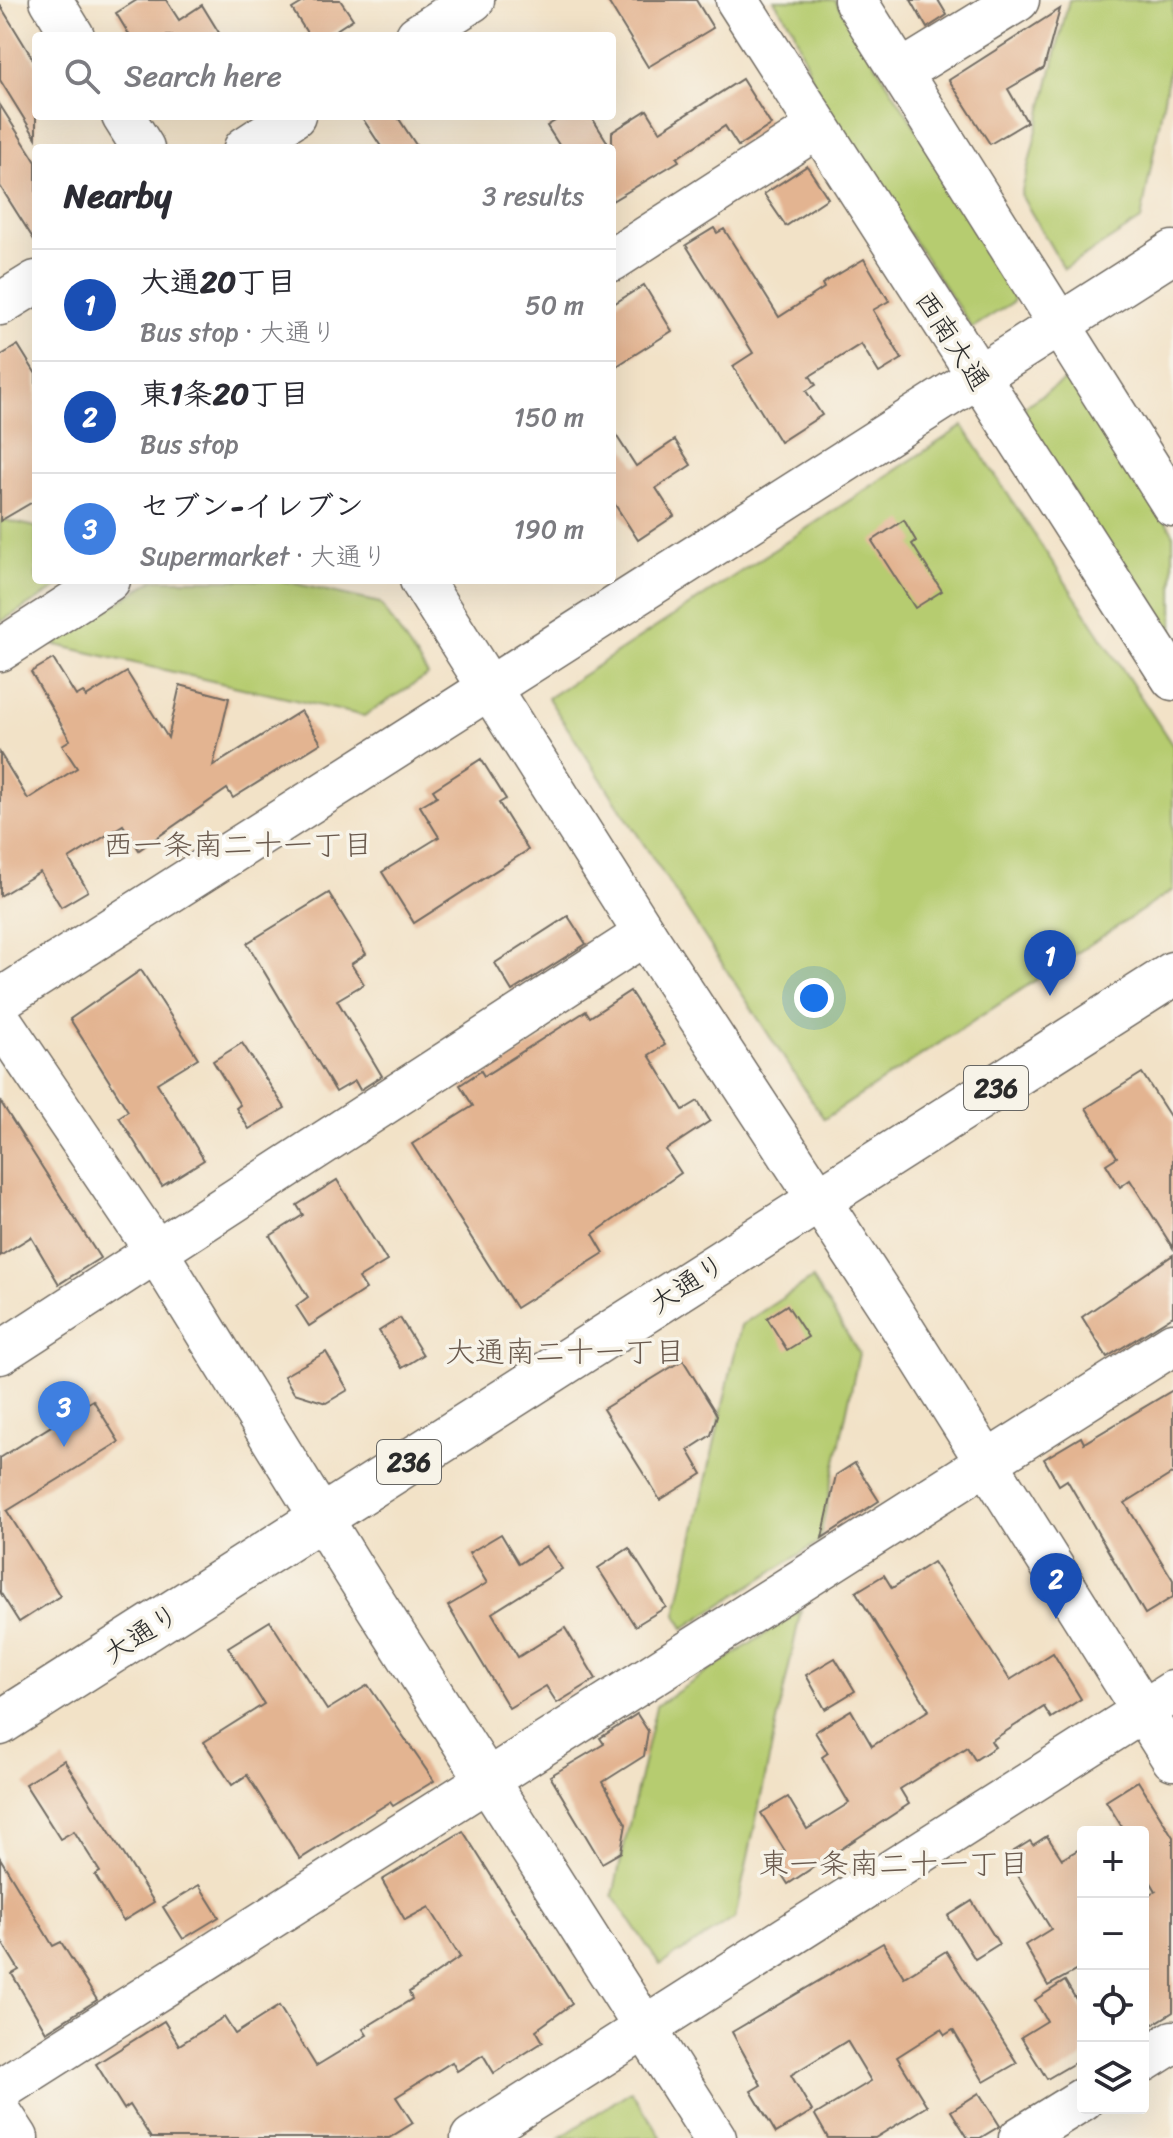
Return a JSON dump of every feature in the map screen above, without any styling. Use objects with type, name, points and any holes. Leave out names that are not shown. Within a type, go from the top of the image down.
[{"type":"highway","name":"大通り","points":[[0,1723],[1173,974]]},
{"type":"street","points":[[51,0],[71,32]]},
{"type":"street","points":[[423,32],[473,0]]},
{"type":"street","name":"西南大通","points":[[737,0],[1173,679]]},
{"type":"street","points":[[855,0],[1173,505]]},
{"type":"street","points":[[901,72],[1018,0]]},
{"type":"street","points":[[126,120],[140,144]]},
{"type":"street","points":[[251,144],[288,120]]},
{"type":"street","points":[[616,257],[818,127]]},
{"type":"street","points":[[0,1000],[1173,252]]},
{"type":"street","points":[[0,304],[32,284]]},
{"type":"street","points":[[0,650],[103,584]]},
{"type":"street","points":[[424,584],[985,1463],[1158,1702],[1173,1759]]},
{"type":"street","points":[[0,1353],[645,934]]},
{"type":"street","points":[[0,1020],[156,1251],[486,1782],[715,2138]]},
{"type":"street","points":[[0,2090],[1173,1344]]},
{"type":"street","points":[[472,2138],[1158,1702]]},
{"type":"street","points":[[1149,2057],[1173,2042]]},
{"type":"street","points":[[1020,2138],[1077,2103]]},
{"type":"street","points":[[0,2112],[17,2138]]},
{"type":"green space","points":[[774,0],[835,0],[1015,285],[1013,302],[972,328],[819,98],[793,28]]},
{"type":"green space","points":[[1069,0],[1173,0],[1173,50],[1141,220],[1064,269],[1021,195]]},
{"type":"green space","points":[[1065,380],[1080,382],[1173,533],[1173,651],[1025,417],[1025,406]]},
{"type":"green space","points":[[963,426],[1173,746],[1173,890],[824,1119],[548,698]]},
{"type":"green space","points":[[0,519],[32,526],[32,584],[63,584],[0,622]]},
{"type":"green space","points":[[148,584],[297,584],[380,603],[428,675],[364,716],[52,644]]},
{"type":"green space","points":[[812,1279],[859,1353],[819,1542],[684,1628],[676,1615],[741,1325]]},
{"type":"green space","points":[[801,1610],[735,1918],[660,1965],[613,1895],[656,1706]]},
{"type":"green space","points":[[631,2091],[662,2138],[560,2138]]},
{"type":"building","points":[[137,0],[166,0],[179,20],[202,5],[219,32],[128,32],[116,13]]},
{"type":"building","points":[[307,0],[340,0],[353,19],[333,32],[306,32],[292,9]]},
{"type":"building","points":[[607,0],[696,0],[713,28],[648,67]]},
{"type":"building","points":[[911,0],[938,0],[947,15],[927,28]]},
{"type":"building","points":[[0,5],[32,57],[32,120],[36,120],[36,138],[0,80]]},
{"type":"building","points":[[1060,9],[1044,68],[1008,89],[1027,122],[990,144],[949,80]]},
{"type":"building","points":[[742,79],[771,125],[738,146],[725,126],[677,158],[679,161],[616,199],[616,144],[612,144],[612,132],[647,110],[660,131]]},
{"type":"building","points":[[0,105],[32,156],[32,237],[0,186]]},
{"type":"building","points":[[364,120],[400,120],[415,144],[379,144]]},
{"type":"building","points":[[557,120],[594,120],[608,144],[558,144],[547,126]]},
{"type":"building","points":[[807,166],[828,198],[786,226],[764,194]]},
{"type":"building","points":[[714,228],[717,233],[724,229],[779,317],[824,288],[822,284],[864,259],[889,301],[873,310],[902,359],[879,373],[861,344],[810,376],[816,385],[806,391],[822,415],[780,442],[733,366],[753,353],[686,245]]},
{"type":"building","points":[[644,285],[672,331],[616,366],[616,302]]},
{"type":"building","points":[[18,345],[32,368],[32,502],[0,521],[0,356]]},
{"type":"building","points":[[616,435],[636,466],[675,440],[691,465],[656,488],[674,516],[638,540],[616,506]]},
{"type":"building","points":[[904,520],[916,541],[912,544],[942,591],[915,608],[872,541]]},
{"type":"building","points":[[53,659],[76,696],[83,692],[86,697],[127,672],[168,738],[180,685],[229,698],[213,766],[301,711],[321,743],[233,798],[227,789],[139,850],[123,825],[69,859],[88,891],[61,907],[40,872],[0,896],[0,753],[28,799],[77,768],[62,745],[70,740],[31,672]]},
{"type":"building","points":[[481,759],[506,799],[499,803],[528,850],[414,923],[382,872],[439,837],[420,806],[437,796],[433,790]]},
{"type":"building","points":[[329,893],[366,954],[351,964],[364,984],[337,1000],[382,1076],[360,1090],[355,1081],[336,1092],[247,943]]},
{"type":"building","points":[[568,916],[586,944],[512,991],[495,963]]},
{"type":"building","points":[[141,970],[198,1058],[157,1083],[204,1160],[162,1186],[119,1117],[128,1111],[70,1019]]},
{"type":"building","points":[[630,991],[665,1045],[649,1055],[683,1110],[698,1101],[710,1121],[666,1150],[681,1173],[593,1234],[604,1253],[516,1308],[412,1144],[473,1106],[460,1085],[481,1071],[484,1076],[586,1011],[590,1017]]},
{"type":"building","points":[[242,1043],[285,1108],[249,1129],[236,1108],[240,1105],[213,1061]]},
{"type":"building","points":[[1142,1073],[1173,1121],[1173,1248],[1130,1180],[1120,1187],[1106,1164],[1117,1157],[1086,1108]]},
{"type":"building","points":[[0,1101],[100,1258],[59,1284],[31,1237],[0,1256]]},
{"type":"building","points":[[337,1180],[387,1261],[359,1278],[366,1289],[309,1326],[296,1306],[308,1297],[270,1236],[303,1215],[297,1205]]},
{"type":"building","points":[[1173,1255],[1173,1316],[1107,1357],[1082,1317]]},
{"type":"building","points":[[787,1305],[808,1337],[787,1350],[767,1318]]},
{"type":"building","points":[[400,1318],[423,1355],[402,1368],[379,1331]]},
{"type":"building","points":[[326,1352],[348,1390],[326,1403],[294,1393],[284,1376]]},
{"type":"building","points":[[683,1360],[717,1415],[711,1435],[688,1450],[702,1474],[660,1500],[603,1409]]},
{"type":"building","points":[[1173,1390],[1173,1473],[1125,1503],[1173,1580],[1173,1597],[1145,1614],[1067,1480],[1059,1485],[1044,1459],[1081,1437],[1084,1443]]},
{"type":"building","points":[[93,1400],[119,1442],[7,1511],[60,1596],[19,1622],[0,1592],[0,1458]]},
{"type":"building","points":[[855,1463],[879,1501],[822,1538],[836,1475]]},
{"type":"building","points":[[501,1534],[519,1564],[546,1546],[562,1569],[492,1613],[518,1657],[565,1628],[596,1679],[557,1703],[546,1686],[509,1708],[448,1606],[487,1583],[469,1553]]},
{"type":"building","points":[[629,1548],[666,1607],[635,1626],[598,1568]]},
{"type":"building","points":[[933,1562],[1010,1680],[1053,1653],[1081,1699],[1051,1718],[1044,1707],[991,1741],[995,1747],[975,1760],[967,1747],[900,1789],[909,1804],[788,1884],[772,1859],[785,1851],[761,1813],[788,1797],[807,1829],[849,1803],[822,1757],[828,1753],[815,1732],[851,1710],[872,1746],[929,1710],[856,1592],[884,1575],[892,1588]]},
{"type":"building","points":[[270,1621],[327,1710],[368,1685],[434,1781],[393,1806],[390,1802],[300,1859],[247,1775],[232,1785],[204,1742],[264,1704],[228,1647]]},
{"type":"building","points":[[835,1658],[855,1691],[825,1709],[806,1675]]},
{"type":"building","points":[[637,1714],[648,1731],[644,1756],[603,1782],[626,1824],[621,1852],[602,1863],[550,1776],[604,1744],[600,1738]]},
{"type":"building","points":[[64,1760],[154,1902],[123,1921],[95,1875],[100,1872],[74,1831],[60,1839],[25,1784]]},
{"type":"building","points":[[1138,1781],[1173,1837],[1173,2012],[1152,2025],[1149,2020],[1149,1895],[1156,1891],[1149,1879],[1149,1826],[1121,1826],[1106,1801]]},
{"type":"building","points":[[463,1831],[572,2004],[536,2030],[543,2042],[494,2073],[483,2055],[457,2071],[452,2062],[396,2097],[413,2123],[389,2138],[151,2138],[130,2105],[124,2109],[96,2064],[164,2021],[179,2045],[224,2017],[235,2034],[279,2006],[316,2066],[367,2035],[363,2029],[412,1999],[409,1992],[460,1957],[429,1907],[405,1920],[382,1880]]},
{"type":"building","points":[[1047,1836],[1062,1859],[1077,1850],[1077,1970],[1048,1986],[1025,1945],[1051,1929],[1006,1856],[1030,1841],[1033,1845]]},
{"type":"building","points":[[0,1858],[53,1946],[61,1942],[97,2000],[46,2032],[12,1974],[19,1970],[0,1939]]},
{"type":"building","points":[[199,1885],[219,1917],[183,1939],[163,1907]]},
{"type":"building","points":[[972,1901],[999,1944],[975,1959],[948,1916]]},
{"type":"building","points":[[883,1943],[904,1977],[946,1951],[1017,2063],[984,2082],[953,2030],[945,2035],[941,2029],[897,2057],[927,2106],[875,2138],[828,2138],[815,2115],[871,2081],[847,2041],[791,2075],[812,2111],[776,2133],[751,2091],[761,2085],[732,2032]]},
{"type":"building","points":[[1065,1981],[1077,2001],[1077,2062],[1047,2079],[1021,2037],[1047,2021],[1035,2000]]},
{"type":"building","points":[[979,2093],[1000,2126],[980,2138],[968,2138],[951,2111]]},
{"type":"place","name":"大通20丁目","points":[[1050,996]]},
{"type":"place","name":"セブン-イレブン","points":[[64,1447]]},
{"type":"place","name":"東1条20丁目","points":[[1056,1619]]},
{"type":"district","name":"西一条南二十一丁目","points":[[238,845]]},
{"type":"district","name":"大通南二十一丁目","points":[[565,1352]]},
{"type":"district","name":"東一条南二十一丁目","points":[[894,1864]]}]
